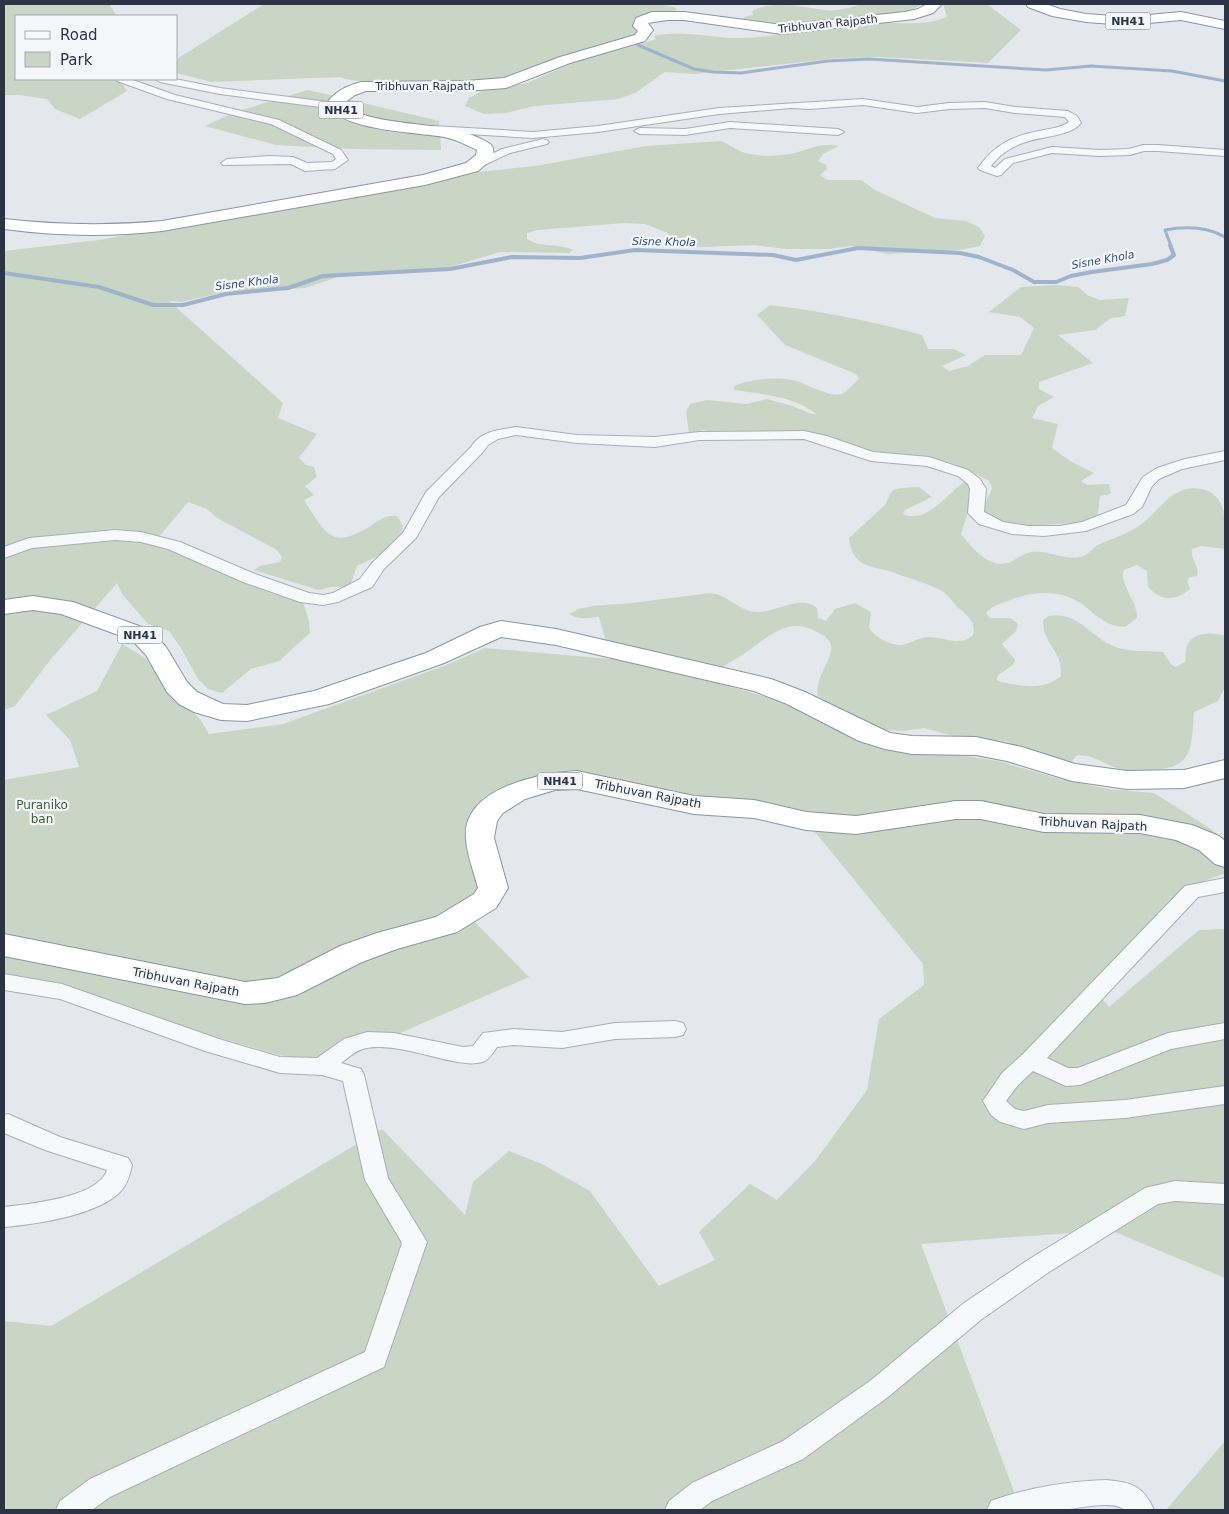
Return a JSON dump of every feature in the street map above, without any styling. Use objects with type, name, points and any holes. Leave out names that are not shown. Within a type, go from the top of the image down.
[{"type":"highway","name":"Tribhuvan Rajpath","points":[[336,106],[335,104],[347,92],[366,86],[466,86],[513,82],[565,60],[640,38],[646,30],[640,26],[640,22],[650,17],[670,15],[748,27],[787,29],[912,14],[927,10],[935,4]]},
{"type":"highway","name":"NH41","points":[[1032,4],[1057,13],[1086,18],[1126,21],[1181,16],[1225,25]]},
{"type":"highway","name":"NH41","points":[[336,106],[351,115],[374,122],[434,129],[462,136],[485,148],[485,155],[478,164]]},
{"type":"highway","points":[[4,224],[36,228],[84,230],[162,226],[400,185],[457,172],[478,164]]},
{"type":"highway","name":"NH41","points":[[4,607],[33,603],[64,607],[141,635],[157,652],[176,686],[188,698],[203,706],[221,712],[246,714],[320,698],[435,658],[489,632],[501,629],[556,637],[762,685],[796,698],[869,735],[885,741],[912,744],[976,746],[1012,753],[1072,772],[1127,780],[1184,779],[1225,769]]},
{"type":"highway","name":"Tribhuvan Rajpath","points":[[4,945],[245,994],[286,987],[351,954],[388,941],[446,925],[485,901],[493,888],[480,838],[483,820],[493,806],[515,794],[555,781],[577,780],[694,805],[754,809],[806,821],[856,825],[956,810],[981,810],[1044,823],[1140,824],[1191,836],[1209,843],[1225,857]]},
{"type":"street","points":[[123,80],[171,96],[275,122],[337,152],[342,160],[334,165],[305,167],[293,161],[268,160],[227,163]]},
{"type":"street","points":[[165,80],[220,90],[336,106]]},
{"type":"street","points":[[478,164],[495,155],[519,147],[707,112],[791,105],[809,106],[862,102],[918,110],[949,106],[984,105],[1015,110],[1068,114],[1073,118],[1075,123],[1064,129],[1032,136],[1001,147],[984,168],[997,172],[1003,164],[1020,157],[1052,150],[1100,153],[1130,152],[1161,144],[1225,144]]},
{"type":"street","points":[[434,129],[532,135],[601,131],[685,132],[730,126],[838,132]]},
{"type":"street","points":[[1143,148],[1225,153]]},
{"type":"street","points":[[4,553],[29,543],[115,535],[141,537],[174,545],[249,578],[306,598],[323,600],[338,597],[348,594],[366,583],[378,566],[410,535],[432,495],[477,450],[482,442],[494,435],[510,431],[577,439],[646,442],[674,442],[707,436],[790,434],[814,437],[871,456],[929,462],[963,473],[975,482],[978,489],[976,514],[988,523],[1013,530],[1064,530],[1087,526],[1131,509],[1137,503],[1144,483],[1163,470],[1225,456]]},
{"type":"street","points":[[1225,885],[1192,891],[1031,1060],[1010,1079],[994,1101],[999,1110],[1008,1116],[1024,1120],[1048,1114],[1124,1109],[1216,1094],[1225,1095]]},
{"type":"street","points":[[4,982],[62,992],[213,1045],[280,1065],[322,1067],[353,1075],[362,1124],[377,1180],[415,1242],[375,1359],[100,1488],[70,1510]]},
{"type":"street","points":[[322,1067],[346,1048],[373,1038],[463,1055],[479,1054],[491,1039],[513,1036],[562,1040],[615,1031],[675,1029]]},
{"type":"street","points":[[1031,1060],[1066,1076],[1080,1076],[1168,1040],[1225,1031]]},
{"type":"street","points":[[4,1124],[8,1123],[53,1144],[120,1164],[118,1176],[104,1190],[86,1200],[41,1213],[4,1217]]},
{"type":"street","points":[[679,1510],[702,1492],[793,1450],[879,1389],[973,1311],[1040,1265],[1132,1207],[1153,1195],[1175,1191],[1225,1194]]},
{"type":"street","points":[[1001,1510],[1083,1494],[1122,1494],[1137,1502],[1140,1510]]},
{"type":"green space","points":[[4,4],[109,4],[116,15],[15,15],[15,80],[116,80],[121,82],[127,91],[80,119],[55,109],[47,99],[4,95]]},
{"type":"green space","points":[[264,4],[658,4],[674,7],[677,10],[652,14],[637,35],[499,81],[379,83],[340,77],[212,82],[178,74],[178,59]]},
{"type":"green space","points":[[863,4],[921,4],[908,11],[792,25],[743,19],[753,15],[752,11],[769,6],[788,5],[834,10]]},
{"type":"green space","points":[[943,4],[987,4],[1021,30],[988,63],[879,57],[839,58],[695,74],[665,72],[635,93],[618,99],[535,106],[506,113],[484,114],[465,106],[469,98],[486,89],[527,83],[580,60],[651,41],[656,39],[654,36],[687,34],[742,38],[773,36],[848,24],[926,22],[947,17]]},
{"type":"green space","points":[[308,90],[439,121],[441,150],[352,149],[276,145],[205,126],[235,112]]},
{"type":"green space","points":[[721,141],[742,152],[766,156],[796,153],[824,145],[839,146],[823,154],[818,161],[826,165],[827,169],[820,175],[828,180],[861,180],[875,190],[935,218],[966,221],[979,227],[985,236],[980,246],[959,250],[888,254],[851,246],[829,249],[786,249],[755,245],[677,248],[672,246],[668,233],[645,224],[624,223],[538,230],[527,233],[527,239],[532,242],[573,250],[569,253],[500,252],[447,268],[395,274],[368,271],[338,277],[305,288],[229,291],[181,302],[169,301],[283,403],[278,418],[317,434],[299,458],[306,465],[314,467],[317,477],[305,486],[314,495],[304,500],[324,530],[331,535],[347,537],[384,518],[397,516],[403,526],[402,535],[382,554],[357,566],[351,583],[342,587],[318,590],[254,570],[260,566],[280,562],[282,557],[277,550],[217,518],[207,509],[188,502],[152,545],[194,559],[269,593],[303,602],[309,621],[310,633],[279,661],[251,669],[222,693],[208,689],[198,679],[169,631],[148,624],[122,594],[117,583],[51,659],[15,706],[4,710],[4,251],[99,240],[271,209],[438,182],[478,172],[535,166],[646,146]]},
{"type":"green space","points":[[1056,285],[1078,287],[1089,296],[1100,300],[1129,298],[1125,316],[1111,318],[1095,330],[1058,335],[1093,363],[1039,382],[1039,389],[1054,397],[1038,406],[1032,418],[1058,424],[1052,448],[1070,461],[1094,473],[1081,481],[1087,485],[1109,484],[1111,494],[1100,496],[1098,514],[1092,520],[1078,523],[1008,527],[981,513],[992,488],[989,481],[978,475],[951,463],[926,457],[872,453],[806,431],[717,433],[703,430],[689,433],[686,412],[690,404],[707,400],[746,404],[767,399],[816,414],[798,403],[734,390],[734,386],[756,380],[788,379],[837,395],[846,391],[859,379],[856,374],[785,345],[757,315],[770,305],[846,317],[922,335],[928,349],[954,349],[966,355],[942,366],[949,371],[968,366],[985,355],[1021,355],[1034,328],[1020,317],[989,312],[1021,287]]},
{"type":"green space","name":"Puraniko ban","points":[[966,481],[973,483],[968,512],[961,534],[981,555],[1000,564],[1010,562],[1031,552],[1044,552],[1063,557],[1083,556],[1098,545],[1136,528],[1168,499],[1183,490],[1190,488],[1202,489],[1211,492],[1217,498],[1224,513],[1225,549],[1201,546],[1192,549],[1192,556],[1198,572],[1197,576],[1190,577],[1187,581],[1190,589],[1174,598],[1163,597],[1153,592],[1148,587],[1147,571],[1137,565],[1124,570],[1124,580],[1135,605],[1137,618],[1125,627],[1104,621],[1078,601],[1051,593],[1022,596],[995,606],[986,613],[990,618],[1010,618],[1018,624],[1016,631],[1002,644],[1015,660],[1013,665],[998,675],[997,680],[1024,686],[1040,686],[1054,681],[1061,676],[1061,666],[1057,654],[1046,637],[1043,627],[1043,620],[1049,616],[1059,615],[1068,617],[1083,625],[1105,642],[1119,648],[1163,652],[1175,667],[1185,662],[1187,646],[1198,635],[1209,633],[1225,636],[1225,687],[1218,701],[1194,712],[1190,747],[1182,761],[1174,766],[1162,769],[1130,771],[1114,767],[1088,756],[1076,756],[1072,761],[1075,769],[1021,750],[1007,741],[961,738],[924,728],[902,731],[872,729],[818,696],[819,682],[830,656],[831,645],[824,636],[806,627],[786,627],[777,631],[702,679],[778,700],[927,750],[998,761],[1064,780],[1108,789],[1154,793],[1211,829],[1225,841],[1225,873],[1181,890],[1095,990],[1109,1007],[1199,930],[1225,929],[1225,1278],[1110,1230],[921,1244],[1021,1510],[4,1510],[4,1321],[51,1326],[382,1129],[465,1215],[473,1182],[509,1151],[542,1164],[590,1191],[659,1286],[715,1260],[699,1232],[750,1184],[777,1200],[815,1161],[867,1090],[879,1019],[924,985],[923,964],[806,821],[577,780],[493,806],[493,888],[467,914],[529,977],[322,1067],[76,997],[4,989],[4,780],[79,767],[70,740],[46,715],[97,691],[122,644],[144,657],[171,691],[200,719],[209,734],[283,724],[449,664],[485,648],[611,659],[599,617],[580,618],[569,614],[578,609],[593,606],[710,593],[722,596],[745,609],[757,612],[764,612],[796,603],[810,604],[817,608],[818,618],[826,621],[835,609],[855,603],[871,612],[869,628],[878,637],[898,645],[928,637],[952,641],[968,639],[973,635],[973,624],[945,593],[924,583],[863,564],[854,555],[849,538],[885,505],[894,490],[919,487],[932,497],[905,510],[903,514],[920,515],[937,506]]},
{"type":"green space","points":[[1225,1441],[1225,1510],[1166,1510]]},
{"type":"waterway","points":[[638,45],[694,69],[713,72],[741,73],[828,61],[869,59],[1046,70],[1091,66],[1172,71],[1225,81]]},
{"type":"waterway","name":"Sisne Khola","points":[[1171,246],[1165,230],[1196,228],[1218,233],[1225,237]]},
{"type":"waterway","name":"Sisne Khola","points":[[4,273],[99,287],[153,305],[183,305],[226,294],[288,288],[323,276],[450,269],[512,257],[580,258],[635,250],[773,255],[796,260],[858,248],[960,253],[979,257],[1013,270],[1034,282],[1056,282],[1071,276],[1167,260],[1174,255],[1170,245]]}]
